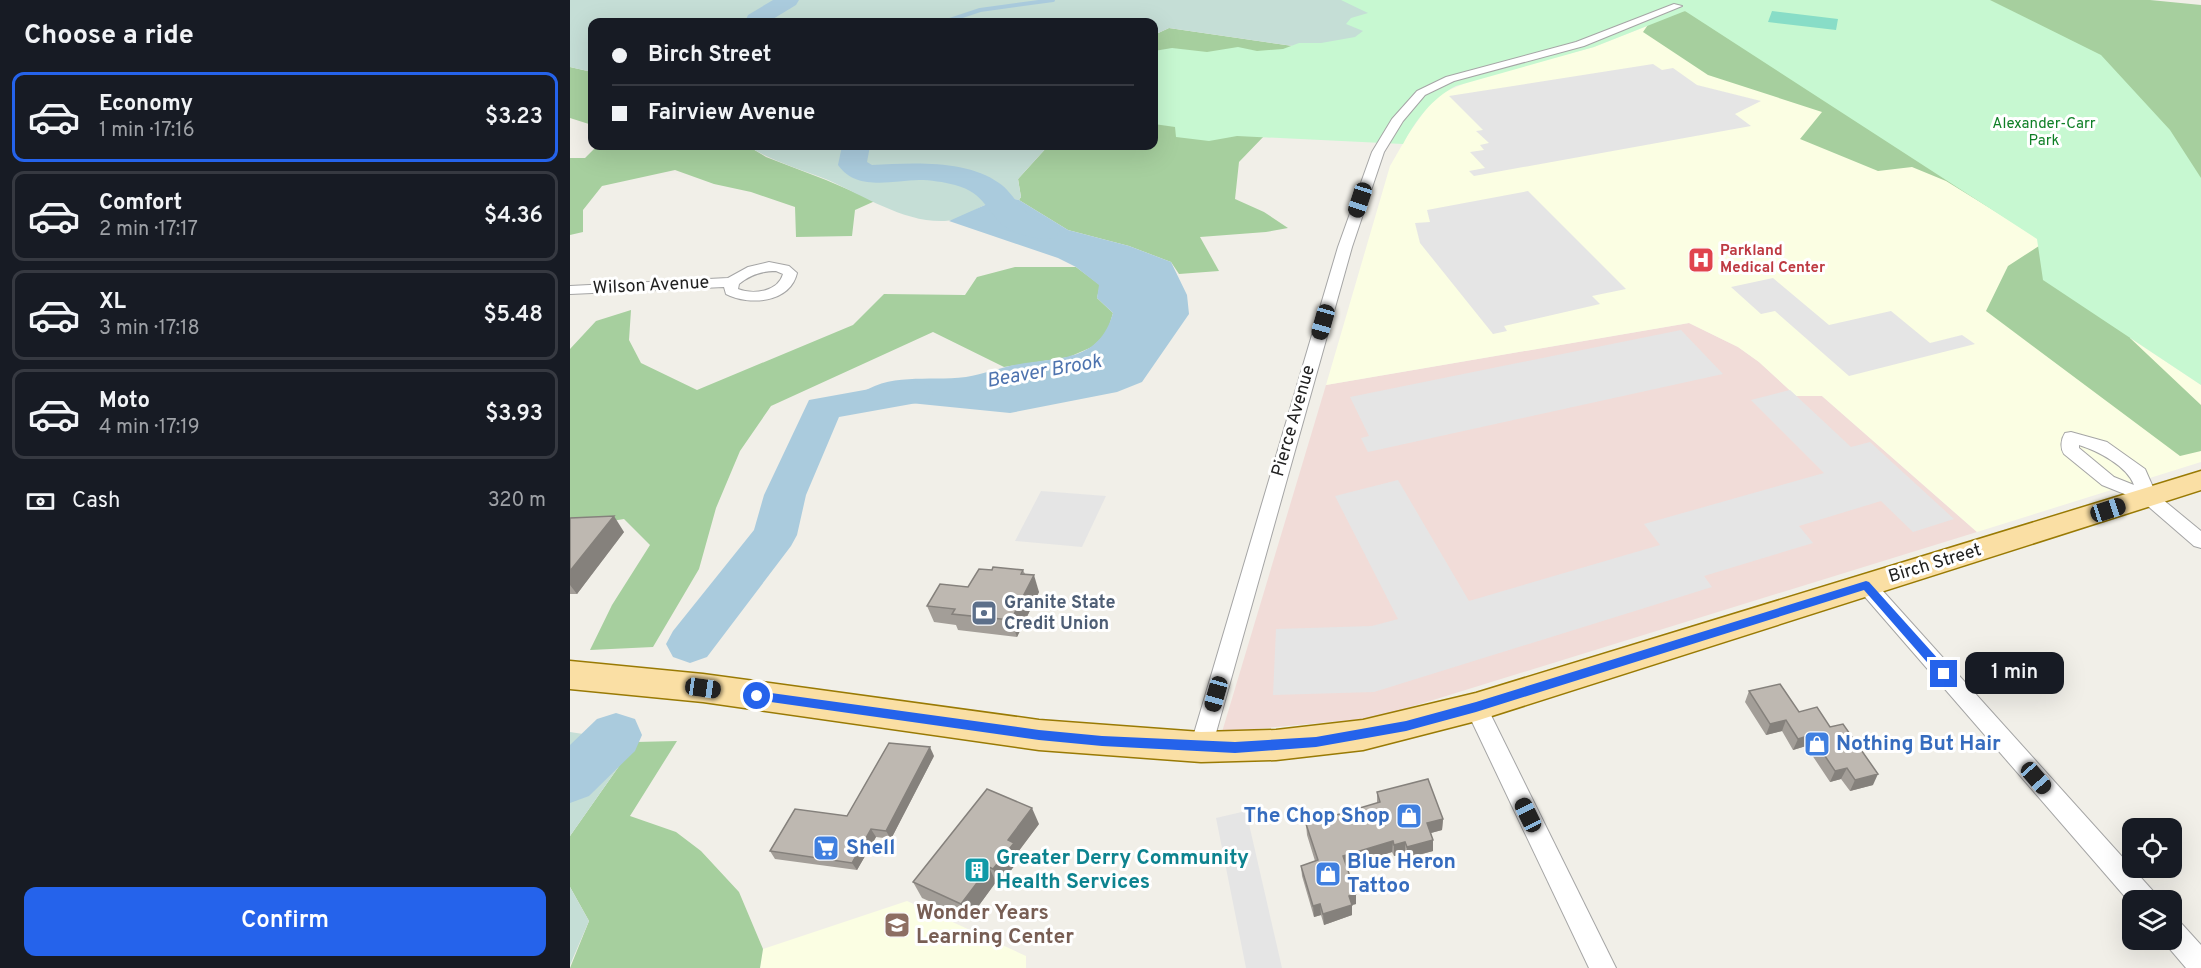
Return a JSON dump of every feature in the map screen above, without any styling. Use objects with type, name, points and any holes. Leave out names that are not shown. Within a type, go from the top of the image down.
[{"type":"main road","name":"Birch Street","points":[[570,675],[703,688],[1039,735],[1201,747],[1276,745],[1363,735],[1476,707],[2201,480]]},
{"type":"street","name":"Pierce Avenue","points":[[1201,747],[1345,247],[1378,152],[1398,119],[1421,93],[1450,79],[1580,44],[1677,6]]},
{"type":"street","name":"Wilson Avenue","points":[[570,290],[732,282]]},
{"type":"street","points":[[2148,497],[2201,541]]},
{"type":"street","points":[[1866,585],[2135,890]]},
{"type":"street","points":[[1476,707],[1602,968]]},
{"type":"street","points":[[2182,943],[2201,965]]},
{"type":"shaded area","points":[[570,0],[1383,0],[1366,41],[1314,49],[1169,28],[1158,33],[1158,18],[588,18],[588,71],[570,67]]},
{"type":"shaded area","name":"Parkland Medical Center","points":[[1685,11],[2038,239],[2043,280],[2201,385],[2201,462],[1977,532],[1822,396],[1796,396],[1759,362],[1738,347],[1689,323],[1326,385],[1390,166],[1429,105],[1440,94],[1475,79],[1594,47]]},
{"type":"shaded area","points":[[1653,64],[1662,70],[1673,68],[1697,85],[1761,101],[1735,114],[1751,126],[1474,176],[1469,171],[1485,168],[1470,152],[1484,150],[1480,145],[1489,143],[1476,131],[1483,130],[1449,96]]},
{"type":"shaded area","points":[[755,150],[1044,150],[1018,179],[1021,197],[1019,200],[997,201],[955,220],[945,221],[915,218],[900,213],[828,180],[767,157]]},
{"type":"shaded area","points":[[1528,191],[1626,289],[1592,296],[1600,304],[1504,326],[1507,331],[1493,334],[1420,243],[1415,223],[1430,222],[1427,210]]},
{"type":"shaded area","points":[[1773,278],[1829,325],[1891,311],[1930,343],[1962,335],[1975,344],[1849,376],[1775,311],[1761,314],[1731,287]]},
{"type":"shaded area","points":[[1689,323],[1738,347],[1759,362],[1796,396],[1822,396],[1977,532],[1375,718],[1222,732],[1326,385]]},
{"type":"shaded area","points":[[1681,330],[1723,374],[1368,452],[1361,438],[1369,436],[1350,397]]},
{"type":"shaded area","points":[[1790,390],[1851,447],[1870,442],[1954,519],[1913,532],[1881,501],[1799,526],[1813,543],[1704,576],[1712,587],[1374,692],[1273,695],[1276,629],[1372,626],[1398,619],[1335,496],[1398,480],[1469,601],[1660,545],[1644,524],[1824,473],[1751,400]]},
{"type":"shaded area","points":[[1041,491],[1106,496],[1082,547],[1015,541]]},
{"type":"shaded area","points":[[570,732],[636,742],[570,836]]},
{"type":"shaded area","points":[[1246,811],[1282,968],[1246,968],[1216,818]]},
{"type":"shaded area","points":[[570,887],[589,921],[570,965]]},
{"type":"shaded area","name":"Wonder Years Learning Center","points":[[907,901],[1026,956],[1026,968],[760,968],[763,949]]},
{"type":"green space","name":"Alexander-Carr Park","points":[[1341,0],[1990,0],[2101,55],[2170,130],[2201,178],[2201,385],[2043,280],[2037,239],[1685,11],[1594,47],[1456,86],[1425,110],[1403,144],[1237,136],[1209,141],[1176,137],[1175,127],[1158,125],[1158,50],[1172,48],[1207,52],[1238,47],[1257,51],[1283,49],[1299,43],[1321,43],[1355,37],[1363,31],[1346,24],[1351,18],[1368,13]]},
{"type":"green space","name":"Alexander-Carr Park","points":[[1842,0],[2150,0],[2201,5],[2201,281],[2164,293],[2130,338],[2201,405],[2201,451],[2180,456],[1986,311],[2008,266],[2045,242],[1946,181],[1912,167],[1878,171],[1800,139],[1822,112],[1708,75],[1643,32],[1650,22],[1682,11],[1711,12]]},
{"type":"green space","points":[[1772,11],[1838,19],[1836,30],[1768,22]]},
{"type":"green space","points":[[1169,28],[1314,49],[1266,134],[1239,162],[1235,199],[1264,212],[1288,228],[1200,237],[1219,271],[1179,274],[1171,262],[1129,246],[1068,230],[1019,200],[1021,197],[1018,179],[1044,150],[1158,150],[1158,33]]},
{"type":"green space","points":[[570,67],[588,71],[588,124],[570,118]]},
{"type":"green space","points":[[593,150],[755,150],[766,157],[875,201],[855,210],[852,236],[796,237],[795,207],[751,192],[714,184],[675,170],[602,186],[583,210],[583,232],[570,235],[570,158],[585,158]]},
{"type":"green space","points":[[1015,267],[1076,267],[1100,285],[1097,298],[1113,313],[1107,333],[1092,347],[1069,357],[1004,367],[933,332],[771,406],[740,451],[716,508],[699,569],[653,647],[590,650],[612,605],[650,545],[624,519],[570,528],[570,349],[596,321],[631,310],[629,340],[641,363],[697,390],[853,325],[884,294],[965,295],[977,277]]},
{"type":"green space","points":[[677,741],[630,816],[676,832],[701,851],[739,892],[763,949],[760,968],[570,968],[589,921],[570,887],[570,836],[636,742]]},
{"type":"water","points":[[1003,197],[1019,200],[1068,230],[1129,246],[1171,262],[1187,295],[1189,314],[1142,382],[1117,392],[1010,413],[890,401],[855,406],[855,397],[881,384],[909,379],[966,377],[1013,365],[1077,354],[1098,340],[1107,329],[1113,313],[1097,298],[1099,285],[1076,267],[1058,258],[949,221]]},
{"type":"building","points":[[614,516],[570,571],[570,518]]},
{"type":"building","points":[[993,567],[1023,570],[1021,574],[1034,575],[1011,620],[952,614],[955,609],[927,606],[940,584],[968,587],[979,569],[992,570]]},
{"type":"building","points":[[1780,684],[1799,712],[1817,707],[1830,727],[1843,724],[1878,774],[1855,780],[1847,768],[1835,771],[1811,735],[1798,739],[1786,720],[1770,724],[1749,691]]},
{"type":"building","points":[[889,743],[930,747],[886,831],[871,829],[852,863],[770,851],[795,809],[847,816]]},
{"type":"building","points":[[1428,779],[1443,819],[1427,823],[1433,840],[1407,847],[1405,842],[1394,845],[1393,841],[1343,856],[1356,894],[1349,896],[1352,905],[1323,914],[1320,904],[1313,906],[1301,866],[1318,860],[1306,824],[1380,802],[1377,792]]},
{"type":"building","name":"Greater Derry Community Health Services","points":[[987,789],[1032,808],[1008,840],[1014,843],[993,869],[989,867],[961,904],[913,882]]},
{"type":"waterway","name":"Beaver Brook","points":[[759,18],[788,0]]},
{"type":"waterway","points":[[956,18],[980,10],[1053,0]]},
{"type":"waterway","name":"Beaver Brook","points":[[855,150],[852,165],[866,174],[922,171],[964,178],[989,189],[1018,221],[1044,231]]},
{"type":"waterway","name":"Beaver Brook","points":[[690,644],[775,535],[785,495],[823,408],[914,393]]},
{"type":"waterway","name":"Beaver Brook","points":[[570,779],[616,735]]},
{"type":"place","name":"Parkland Medical Center","points":[[1701,260]]},
{"type":"place","name":"Granite State Credit Union","points":[[984,613]]},
{"type":"place","name":"Nothing But Hair","points":[[1817,744]]},
{"type":"place","name":"The Chop Shop","points":[[1409,816]]},
{"type":"place","name":"Shell","points":[[826,848]]},
{"type":"place","name":"Greater Derry Community Health Services","points":[[977,870]]},
{"type":"place","name":"Blue Heron Tattoo","points":[[1328,874]]},
{"type":"place","name":"Wonder Years Learning Center","points":[[897,925]]},
{"type":"route","points":[[757,696],[1039,735],[1102,741],[1201,747],[1316,742],[1406,726],[1476,707],[1866,585],[1944,674]]}]
